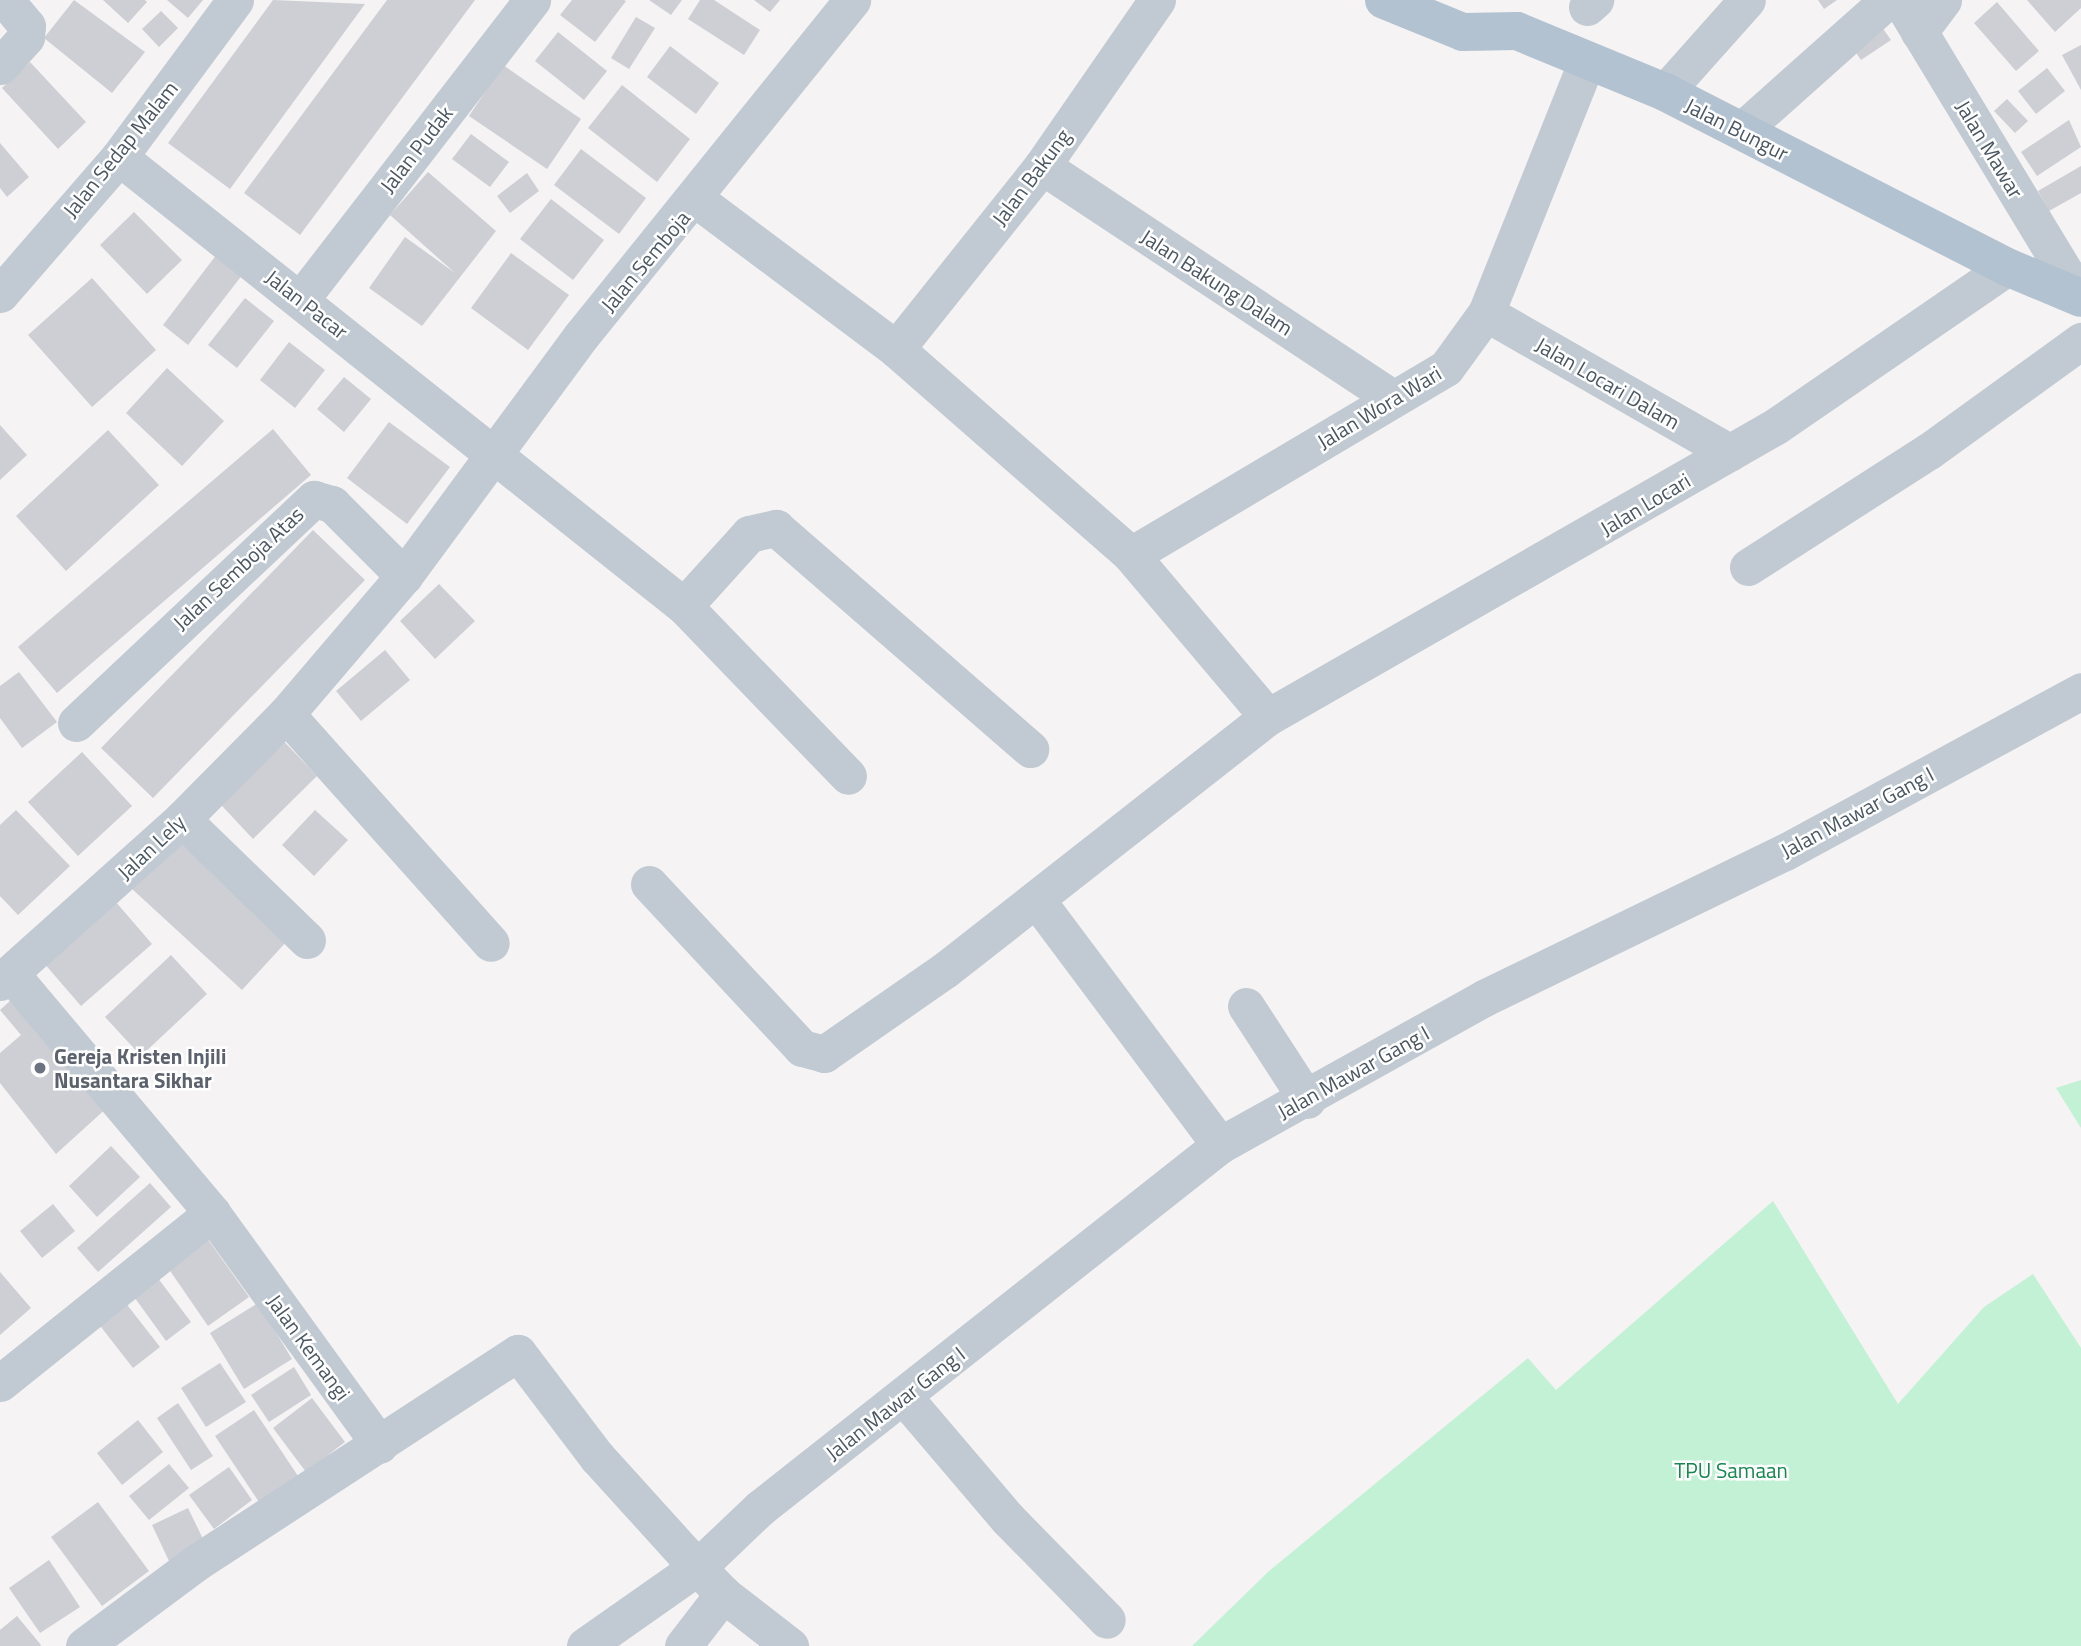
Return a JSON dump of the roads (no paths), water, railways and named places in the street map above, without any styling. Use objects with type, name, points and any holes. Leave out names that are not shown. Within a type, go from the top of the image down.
[{"type":"main road","name":"Jalan Bungur","points":[[1385,0],[1463,32],[1509,15],[1586,63],[1665,92],[2007,267],[2080,297]]},
{"type":"street","points":[[0,66],[26,37],[27,26],[5,0]]},
{"type":"street","name":"Jalan Sedap Malam","points":[[0,294],[119,156],[235,0]]},
{"type":"street","name":"Jalan Pudak","points":[[301,299],[532,0]]},
{"type":"street","name":"Jalan Semboja","points":[[404,576],[581,336],[696,200],[852,0]]},
{"type":"street","name":"Jalan Bakung","points":[[896,349],[1042,166],[1157,0]]},
{"type":"street","points":[[1665,92],[1747,0]]},
{"type":"street","points":[[1742,130],[1888,0]]},
{"type":"street","name":"Jalan Mawar","points":[[1900,0],[2080,297]]},
{"type":"street","points":[[1919,32],[1943,0]]},
{"type":"street","name":"Jalan Wora Wari","points":[[1131,555],[1446,368],[1486,313],[1586,63]]},
{"type":"street","name":"Jalan Pacar","points":[[119,156],[496,452],[684,606],[848,775]]},
{"type":"street","name":"Jalan Bakung Dalam","points":[[1042,166],[1392,398]]},
{"type":"street","points":[[696,200],[896,349],[1131,555],[1268,717]]},
{"type":"street","name":"Jalan Locari","points":[[649,884],[816,1056],[945,970],[1268,717],[1730,453],[2007,267]]},
{"type":"street","name":"Jalan Locari Dalam","points":[[1486,313],[1730,453]]},
{"type":"street","points":[[1748,566],[1929,451],[2081,341]]},
{"type":"street","name":"Jalan Semboja Atas","points":[[76,723],[314,499],[332,504],[404,576]]},
{"type":"street","points":[[684,606],[749,534],[776,528],[1031,749]]},
{"type":"street","points":[[404,576],[286,714],[491,943]]},
{"type":"street","name":"Jalan Mawar Gang I","points":[[585,1646],[699,1566],[760,1508],[904,1398],[1072,1257],[1220,1145],[1307,1100],[1483,998],[1785,852],[2081,691]]},
{"type":"street","name":"Jalan Lely","points":[[5,978],[182,819],[286,714]]},
{"type":"street","points":[[182,819],[307,940]]},
{"type":"street","points":[[1036,899],[1220,1145]]},
{"type":"street","name":"Jalan Kemangi","points":[[5,978],[212,1213],[380,1445]]},
{"type":"street","points":[[1246,1006],[1307,1100]]},
{"type":"street","points":[[0,1382],[212,1213]]},
{"type":"street","points":[[84,1646],[197,1562],[518,1353],[597,1457],[723,1594],[790,1646]]},
{"type":"street","points":[[904,1398],[1008,1520],[1107,1620]]},
{"type":"street","points":[[683,1646],[723,1594]]},
{"type":"place","name":"Gereja Kristen Injili Nusantara Sikhar","points":[[40,1068]]},
{"type":"park label","name":"TPU Samaan","points":[[1731,1470]]}]
